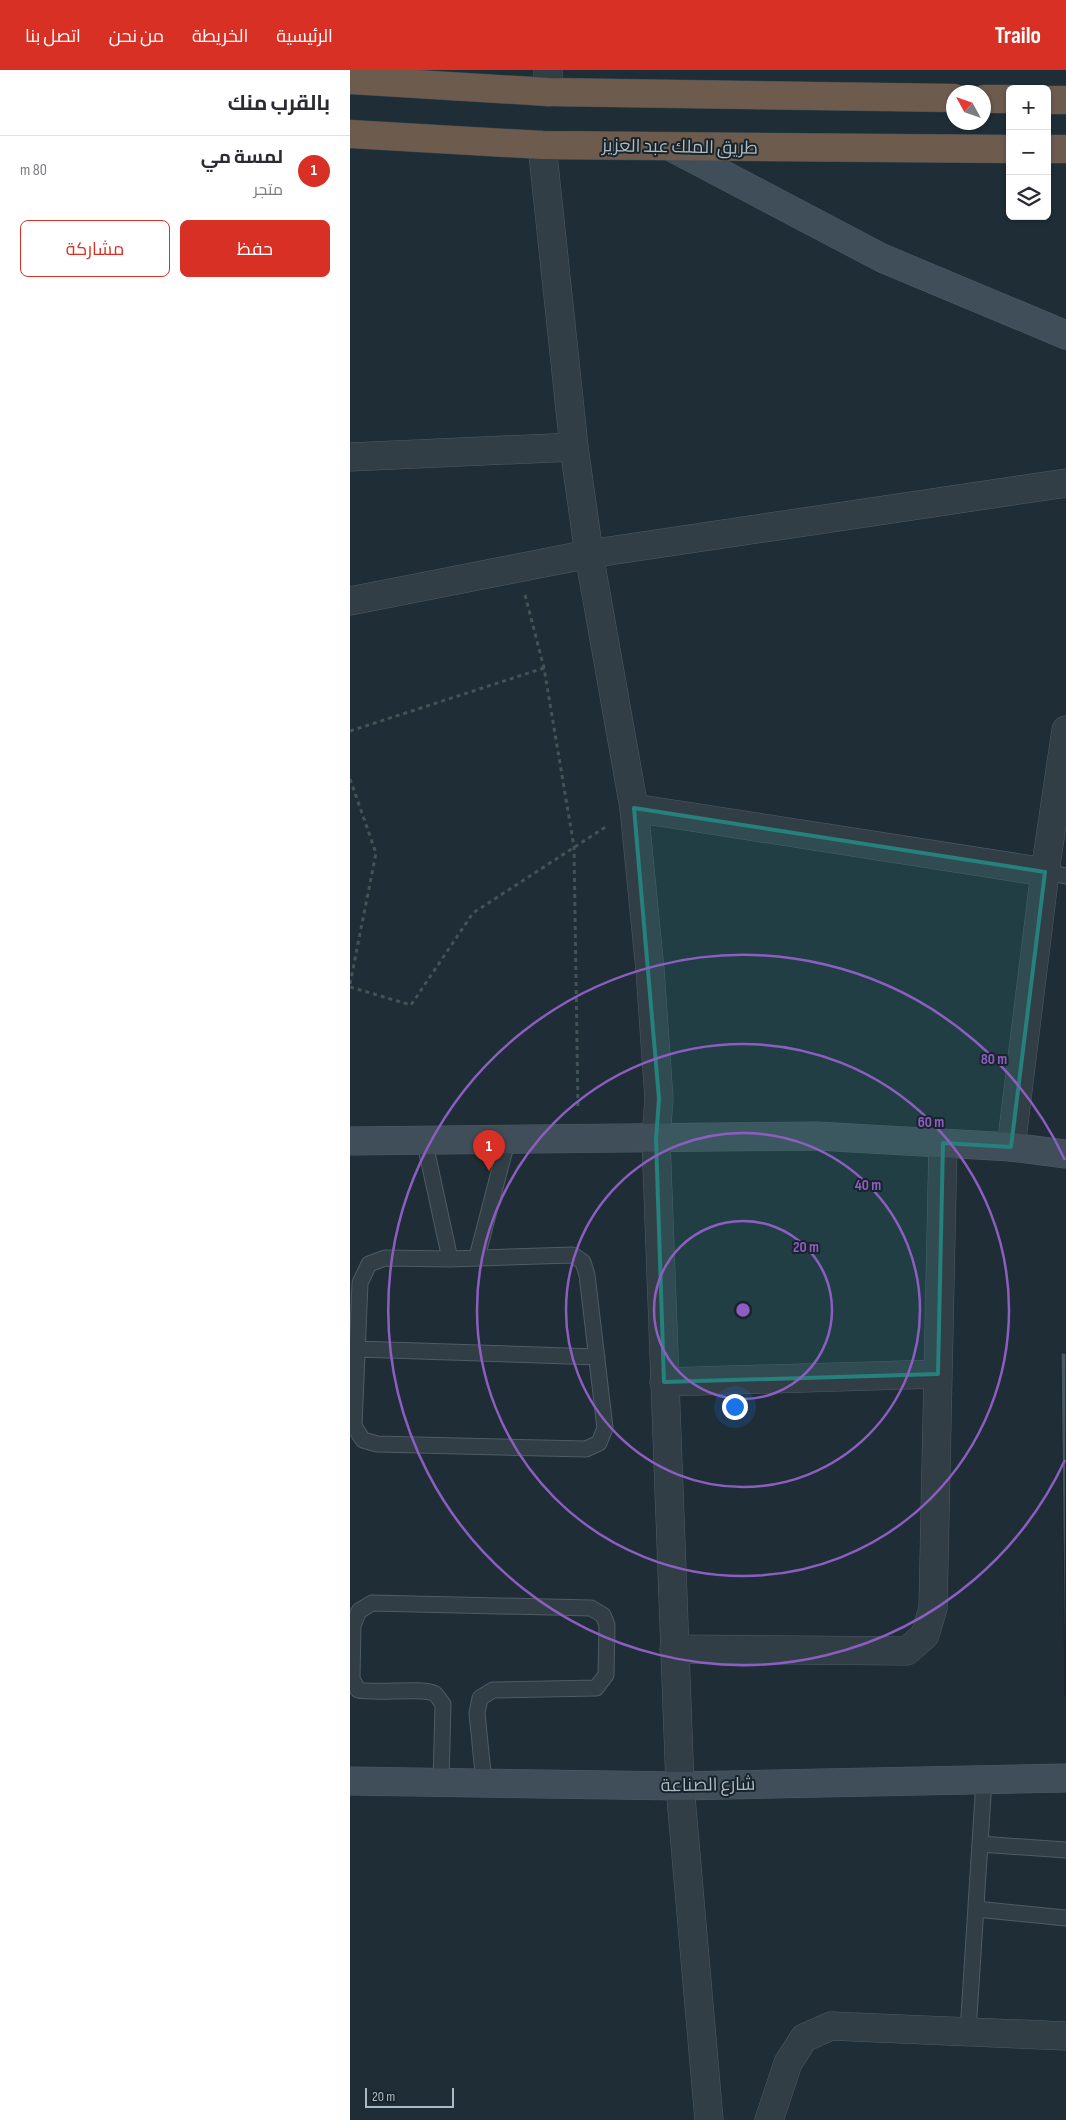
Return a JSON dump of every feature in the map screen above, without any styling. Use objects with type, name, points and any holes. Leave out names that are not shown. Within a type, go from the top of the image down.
[{"type":"highway","points":[[350,80],[548,81],[946,98]]},
{"type":"highway","points":[[991,99],[1006,99]]},
{"type":"highway","points":[[1051,100],[1066,100]]},
{"type":"highway","name":"طريق الملك عبد العزيز","points":[[350,134],[542,145],[671,148],[1006,148]]},
{"type":"highway","points":[[1051,149],[1066,149]]},
{"type":"street","points":[[542,145],[574,447],[589,554],[634,808],[650,970],[659,1099],[656,1139],[680,1786],[709,2120]]},
{"type":"street","points":[[671,148],[882,258],[1066,335]]},
{"type":"street","points":[[350,457],[574,447]]},
{"type":"street","points":[[350,601],[589,554],[1066,483]]},
{"type":"street","points":[[1011,1148],[1056,874],[1066,730]]},
{"type":"street","points":[[634,808],[1056,874]]},
{"type":"street","points":[[350,1141],[578,1137],[656,1139],[817,1136],[943,1143],[1066,1154]]},
{"type":"street","points":[[674,1649],[907,1651],[924,1635],[933,1608],[943,1143]]},
{"type":"street","points":[[664,1382],[938,1374]]},
{"type":"street","name":"شارع الصناعة","points":[[350,1781],[680,1786],[1066,1778]]},
{"type":"street","points":[[769,2120],[788,2063],[804,2038],[831,2026],[1066,2036]]},
{"type":"lane","points":[[477,1257],[508,1138]]},
{"type":"lane","points":[[424,1139],[450,1259]]},
{"type":"lane","points":[[573,1255],[583,1262],[587,1275],[605,1428],[599,1443],[586,1449],[378,1444],[363,1440],[354,1426],[360,1283],[369,1264],[386,1258],[450,1259],[477,1257],[573,1255]]},
{"type":"lane","points":[[357,1350],[597,1357]]},
{"type":"lane","points":[[441,1783],[443,1704],[434,1693],[422,1690],[372,1694],[358,1690],[352,1679],[353,1624],[359,1610],[372,1603],[591,1608],[602,1615],[607,1625],[606,1675],[596,1688],[492,1690],[480,1698],[477,1713],[484,1783]]},
{"type":"lane","points":[[968,2032],[984,1780]]},
{"type":"lane","points":[[980,1844],[1066,1850]]},
{"type":"lane","points":[[976,1909],[1066,1918]]},
{"type":"path","points":[[517,568],[544,668],[574,847],[578,1137]]},
{"type":"path","points":[[350,731],[544,668]]},
{"type":"path","points":[[350,778],[376,852],[350,985],[411,1004],[473,913],[574,847]]},
{"type":"highlighted area","points":[[634,808],[1045,872],[1011,1147],[943,1143],[938,1374],[664,1382],[656,1139],[659,1099]]},
{"type":"building","points":[[1061,1353],[1066,1353],[1065,1696]]},
{"type":"place","name":"لمسة مي","points":[[489,1171]]}]
